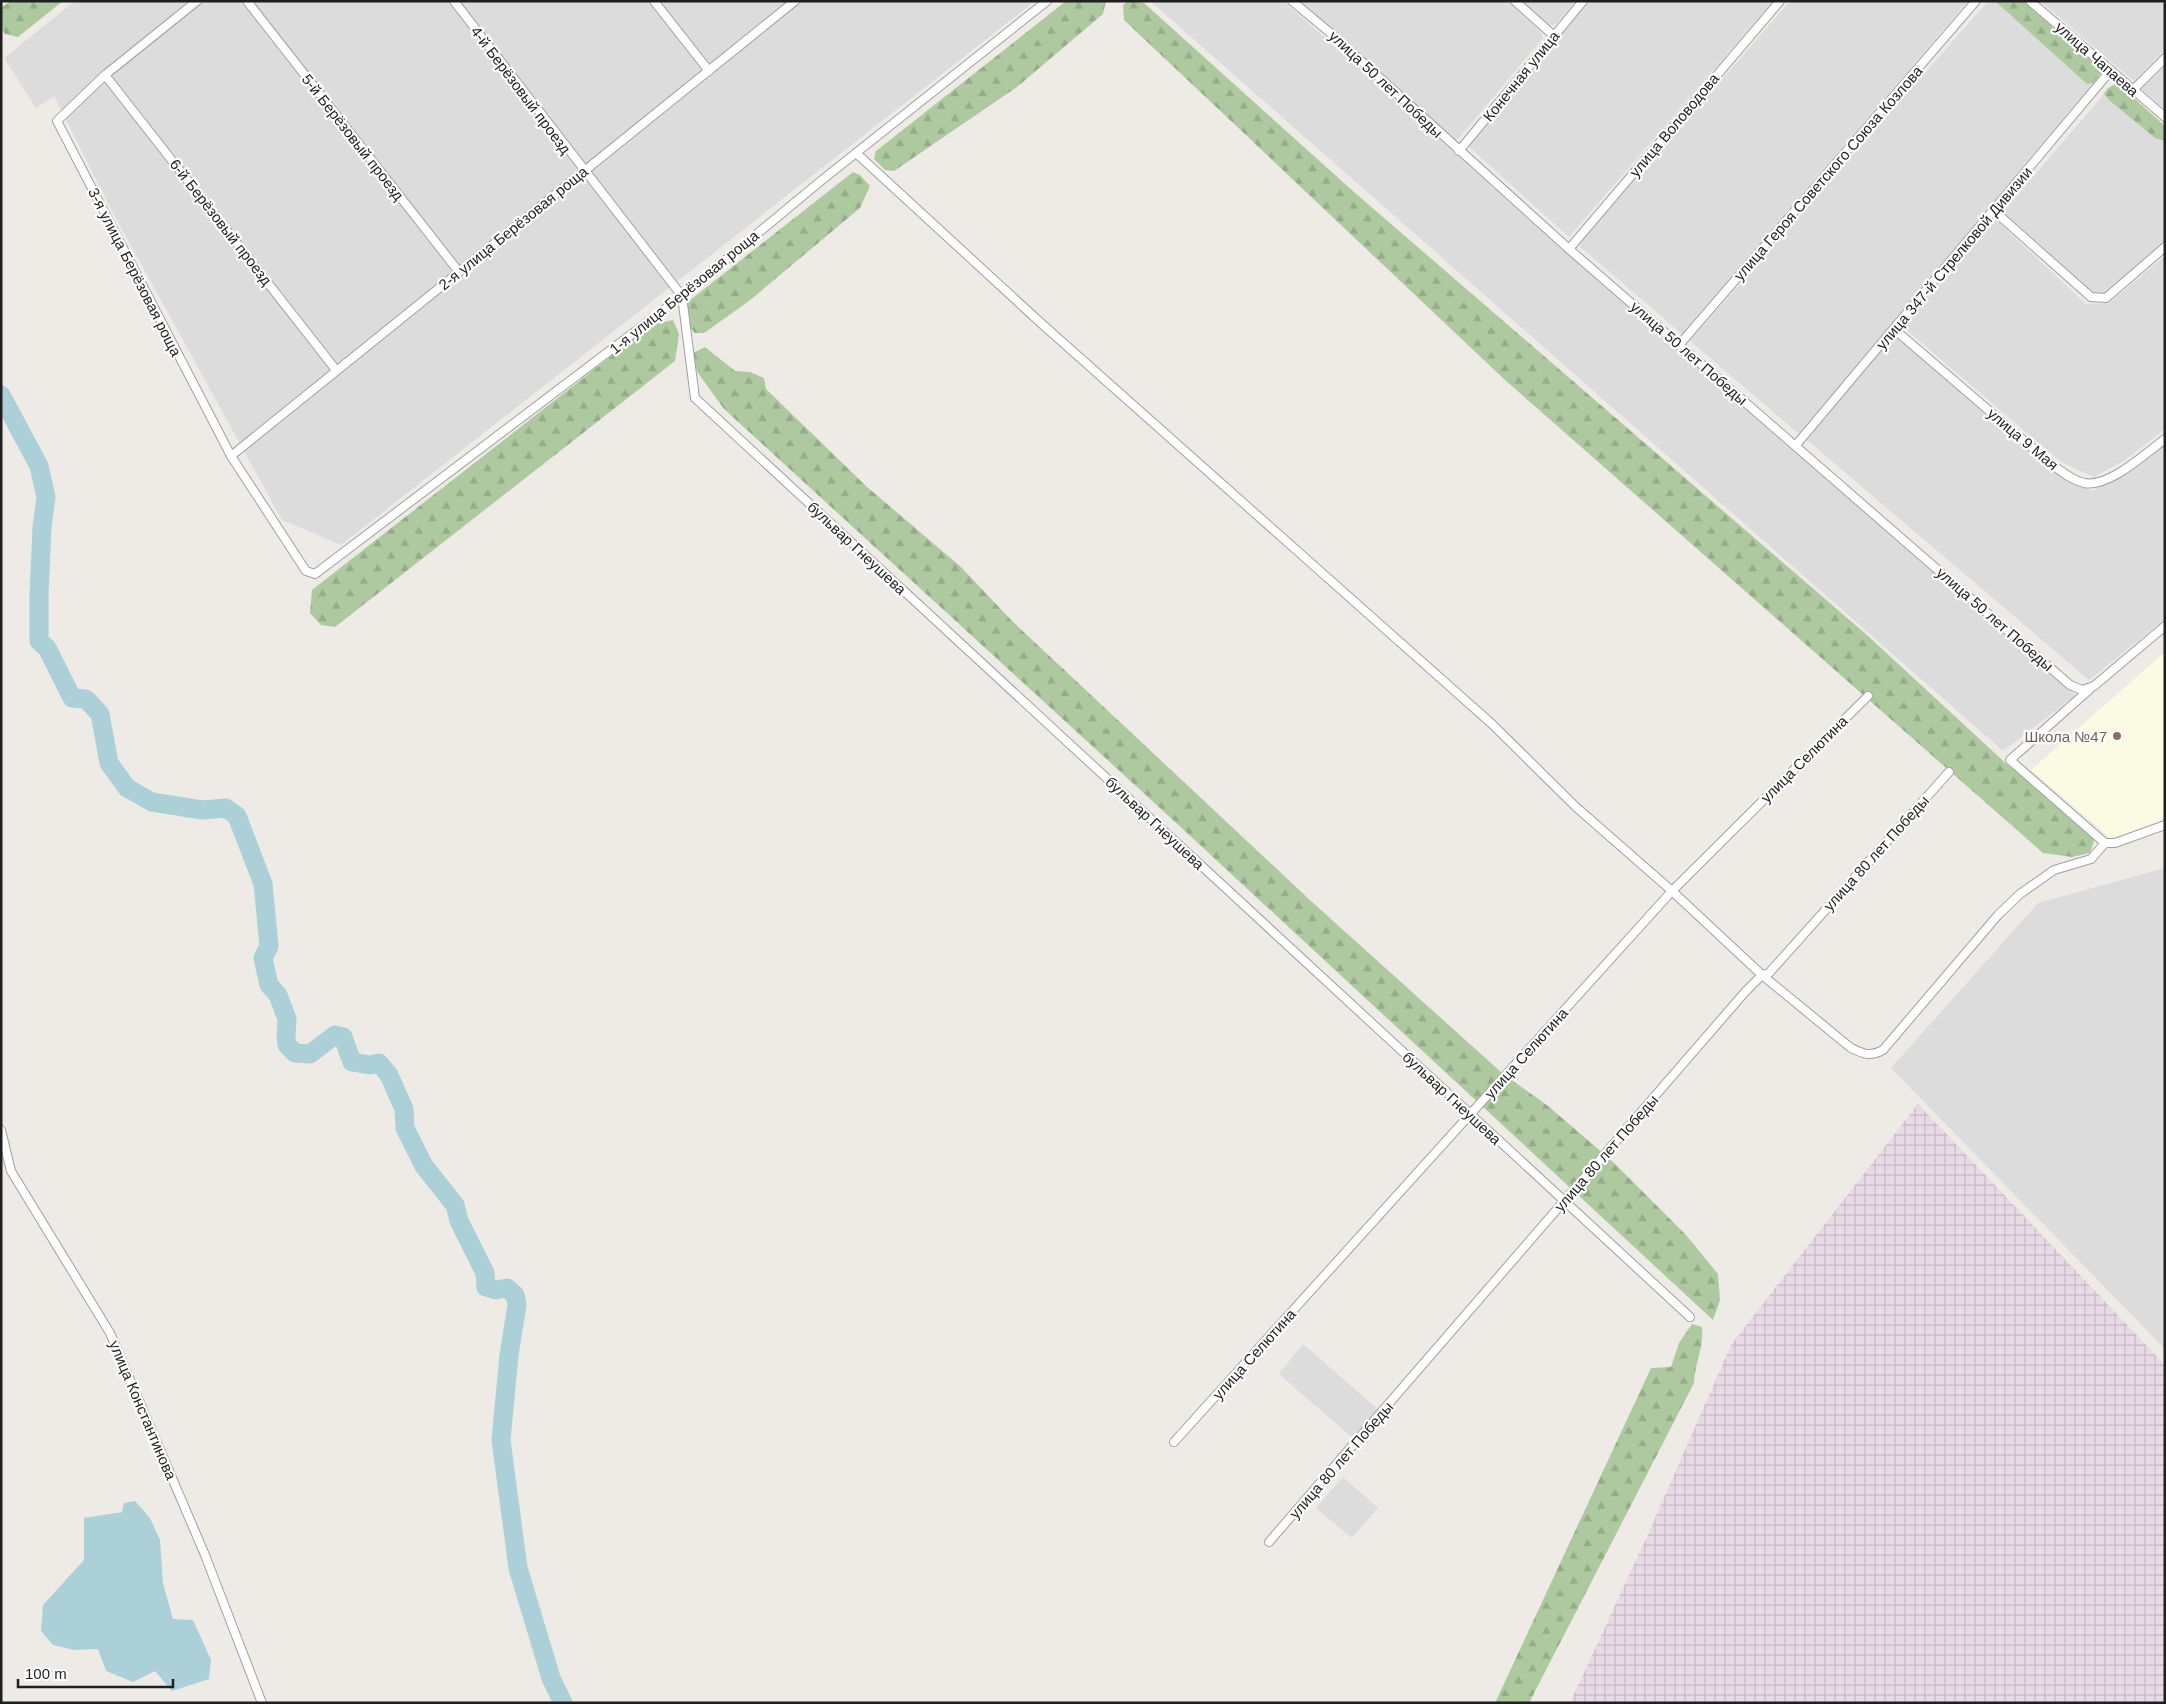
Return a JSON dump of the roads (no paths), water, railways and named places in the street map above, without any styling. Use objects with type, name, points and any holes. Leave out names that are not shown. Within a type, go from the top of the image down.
[{"type":"street","name":"3-я улица Берёзовая роща","points":[[197,1],[105,75],[57,120],[231,456],[306,571],[315,574]]},
{"type":"street","name":"5-й Берёзовый проезд","points":[[248,1],[459,272]]},
{"type":"street","name":"4-й Берёзовый проезд","points":[[454,1],[682,296]]},
{"type":"street","points":[[654,1],[709,71]]},
{"type":"street","name":"2-я улица Берёзовая роща","points":[[231,456],[795,1]]},
{"type":"street","name":"1-я улица Берёзовая роща","points":[[315,574],[682,296],[856,153],[1048,1]]},
{"type":"street","name":"улица 50 лет Победы","points":[[1292,1],[1328,31],[1569,249],[2070,685],[2082,690],[2094,686]]},
{"type":"street","points":[[1515,1],[1553,35]]},
{"type":"street","name":"Конечная улица","points":[[1459,151],[1583,1]]},
{"type":"street","name":"улица Воловодова","points":[[1569,249],[1780,1]]},
{"type":"street","name":"улица Героя Советского Союза Козлова","points":[[1680,344],[1976,1]]},
{"type":"street","name":"улица Чапаева","points":[[2030,1],[2165,117]]},
{"type":"street","points":[[2133,90],[2165,58]]},
{"type":"street","name":"улица 347-й Стрелковой Дивизии","points":[[1796,445],[2111,70]]},
{"type":"street","name":"6-й Берёзовый проезд","points":[[105,75],[336,370]]},
{"type":"street","points":[[856,153],[1042,324],[1492,724],[1576,807],[1672,891],[1762,975],[1851,1048],[1866,1055],[1874,1055],[1883,1050],[1998,915],[2020,894],[2054,870],[2091,859],[2105,843]]},
{"type":"street","points":[[1993,210],[2091,297],[2106,298],[2165,247]]},
{"type":"street","name":"бульвар Гнеушева","points":[[682,296],[694,398],[1690,1317]]},
{"type":"street","name":"улица 9 Мая","points":[[1894,329],[2050,464],[2070,477],[2084,483],[2098,482],[2113,476],[2139,459],[2165,438]]},
{"type":"street","points":[[2165,626],[2010,760],[2105,843],[2115,844],[2165,826]]},
{"type":"street","name":"улица Селютина","points":[[1174,1442],[1672,891],[1868,696]]},
{"type":"street","name":"улица 80 лет Победы","points":[[1269,1542],[1745,992],[1762,975],[1769,973],[1949,772]]},
{"type":"street","name":"улица Константинова","points":[[1,1130],[10,1171],[110,1333],[206,1555],[262,1703]]},
{"type":"water","points":[[135,1501],[150,1518],[160,1540],[163,1583],[173,1619],[193,1620],[211,1660],[209,1679],[172,1691],[155,1671],[133,1682],[106,1671],[98,1649],[74,1650],[53,1645],[41,1631],[43,1605],[84,1560],[84,1518],[122,1512],[124,1503]]},
{"type":"waterway","points":[[1,395],[39,466],[46,497],[42,527],[39,641],[47,648],[72,698],[86,699],[100,714],[109,763],[127,788],[152,802],[202,810],[226,808],[237,816],[263,884],[269,946],[263,958],[269,985],[278,995],[287,1019],[287,1045],[295,1053],[310,1054],[335,1035],[343,1037],[352,1062],[370,1065],[379,1063],[389,1075],[404,1109],[405,1128],[424,1166],[455,1205],[459,1221],[485,1273],[486,1287],[496,1290],[507,1288],[515,1295],[517,1305],[509,1355],[501,1440],[518,1568],[551,1678],[563,1703]]},
{"type":"place","name":"Школа №47","points":[[2117,736]]}]
